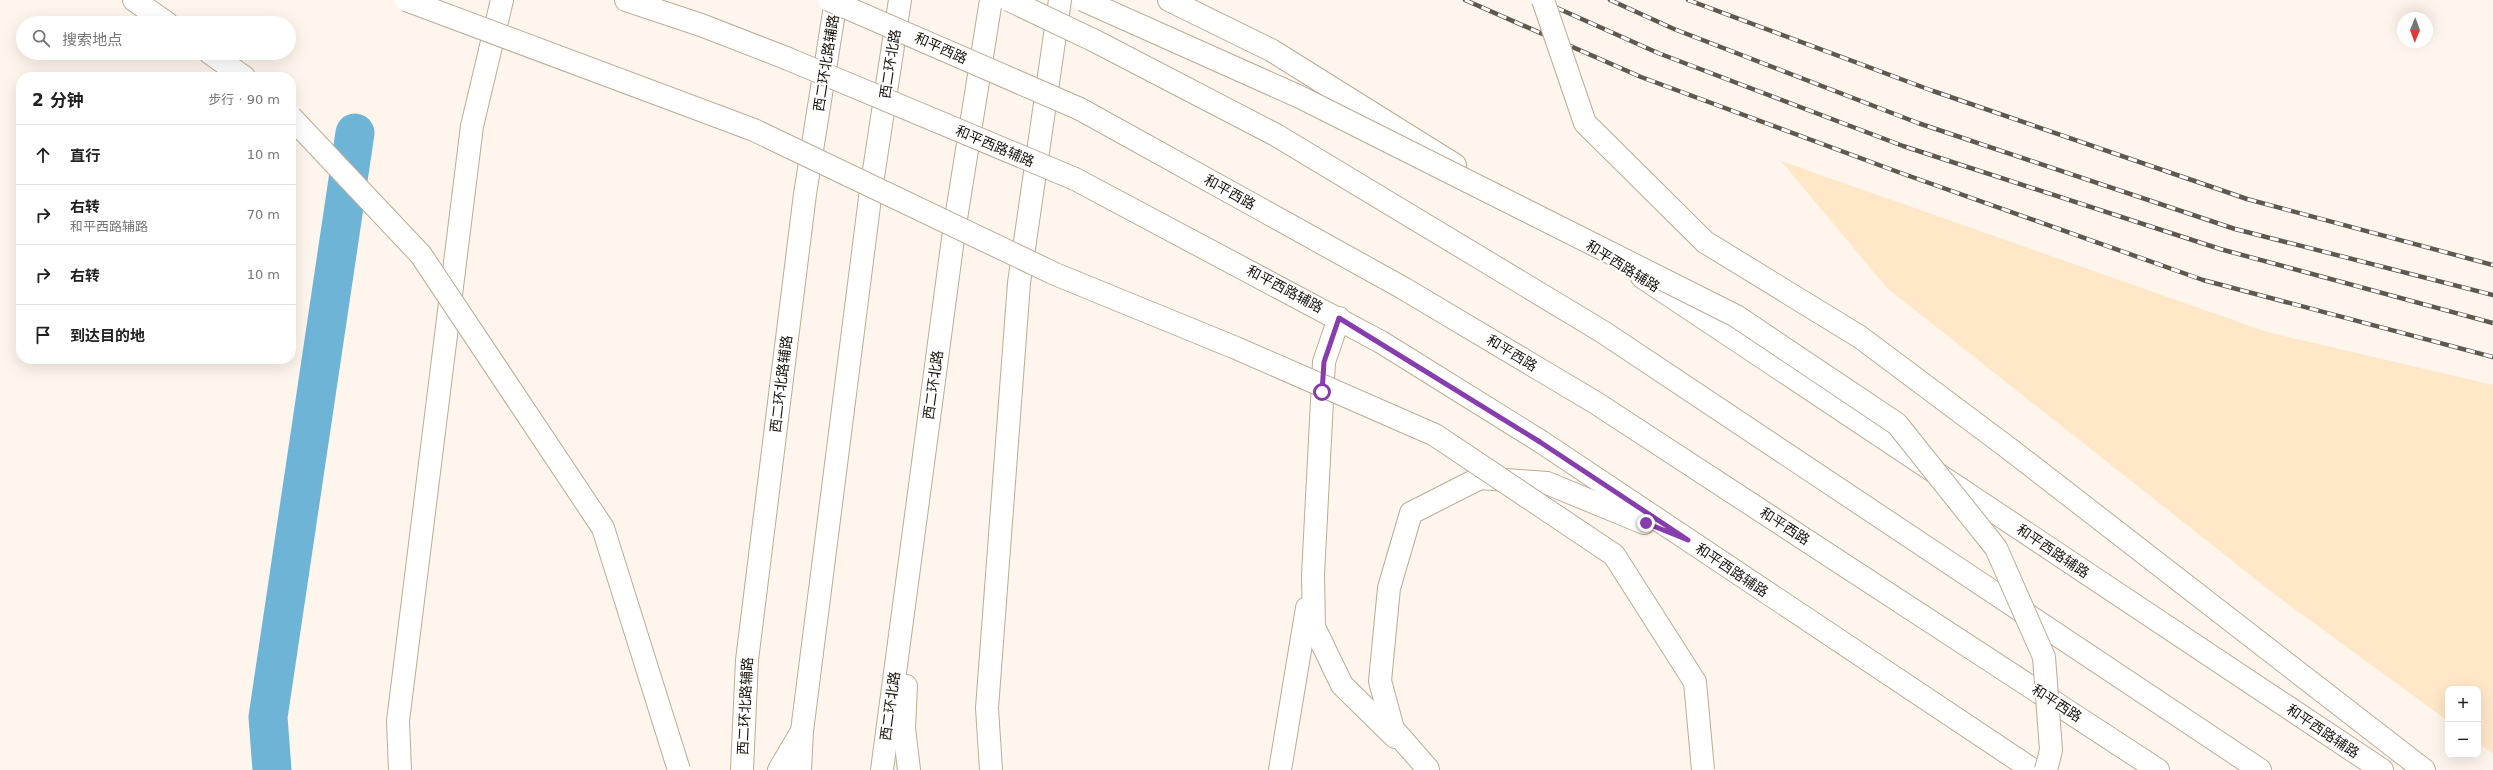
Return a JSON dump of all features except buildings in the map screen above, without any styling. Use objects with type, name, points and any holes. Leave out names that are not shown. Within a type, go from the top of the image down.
[{"type":"main road","points":[[134,0],[157,16]]},
{"type":"main road","points":[[406,0],[754,130],[1055,274],[1236,348],[1435,435],[1614,554],[1695,682],[1703,770]]},
{"type":"main road","points":[[400,770],[398,721],[472,126],[502,0]]},
{"type":"main road","name":"和平西路辅路","points":[[626,0],[701,24],[1075,179],[1339,318],[1540,442],[2033,770]]},
{"type":"main road","name":"和平西路","points":[[829,0],[1080,109],[1403,288],[1596,403],[2158,770]]},
{"type":"main road","name":"西二环北路辅路","points":[[742,770],[747,660],[805,194],[836,0]]},
{"type":"main road","name":"西二环北路","points":[[800,770],[802,731],[870,190],[900,0]]},
{"type":"main road","name":"西二环北路","points":[[882,770],[954,231],[991,0]]},
{"type":"main road","points":[[1009,0],[1095,41],[1276,135],[1603,332],[2260,770]]},
{"type":"main road","points":[[991,770],[987,708],[1020,283],[1060,0]]},
{"type":"main road","points":[[1083,0],[1300,97],[1736,316],[1897,424],[1996,548],[2044,657],[2050,750],[2046,770]]},
{"type":"main road","name":"和平西路辅路","points":[[1169,0],[1271,50],[1449,162],[1613,258],[2382,770]]},
{"type":"main road","points":[[1543,0],[1585,123],[1705,242],[1860,337],[2011,450],[2424,770]]},
{"type":"main road","points":[[220,60],[237,72]]},
{"type":"main road","points":[[296,122],[421,256],[603,528],[679,770]]},
{"type":"main road","points":[[1339,318],[1324,362],[1312,575],[1314,627],[1342,685],[1429,770]]},
{"type":"main road","points":[[1429,770],[1393,729],[1380,681],[1389,588],[1411,513],[1480,478],[1547,483],[1688,540]]},
{"type":"main road","points":[[909,770],[904,728],[912,539]]},
{"type":"main road","points":[[1280,770],[1312,575]]},
{"type":"main road","points":[[779,770],[802,731]]},
{"type":"shaded area","points":[[1781,161],[2267,332],[2493,385],[2493,754],[2481,745],[2481,686],[2445,686],[2445,719],[2278,597],[1887,288]]},
{"type":"waterway","points":[[272,770],[268,717],[355,133]]},
{"type":"railway","points":[[1465,0],[1641,77],[1898,172],[2203,280],[2493,357]]},
{"type":"railway","points":[[1539,0],[1658,53],[1903,146],[2220,249],[2493,323]]},
{"type":"railway","points":[[1610,0],[1674,29],[1918,123],[2235,229],[2493,295]]},
{"type":"railway","points":[[1688,0],[1933,91],[2247,199],[2493,265]]},
{"type":"route","points":[[1322,392],[1324,362],[1339,318],[1381,342],[1540,442],[1688,540],[1646,523]]}]
